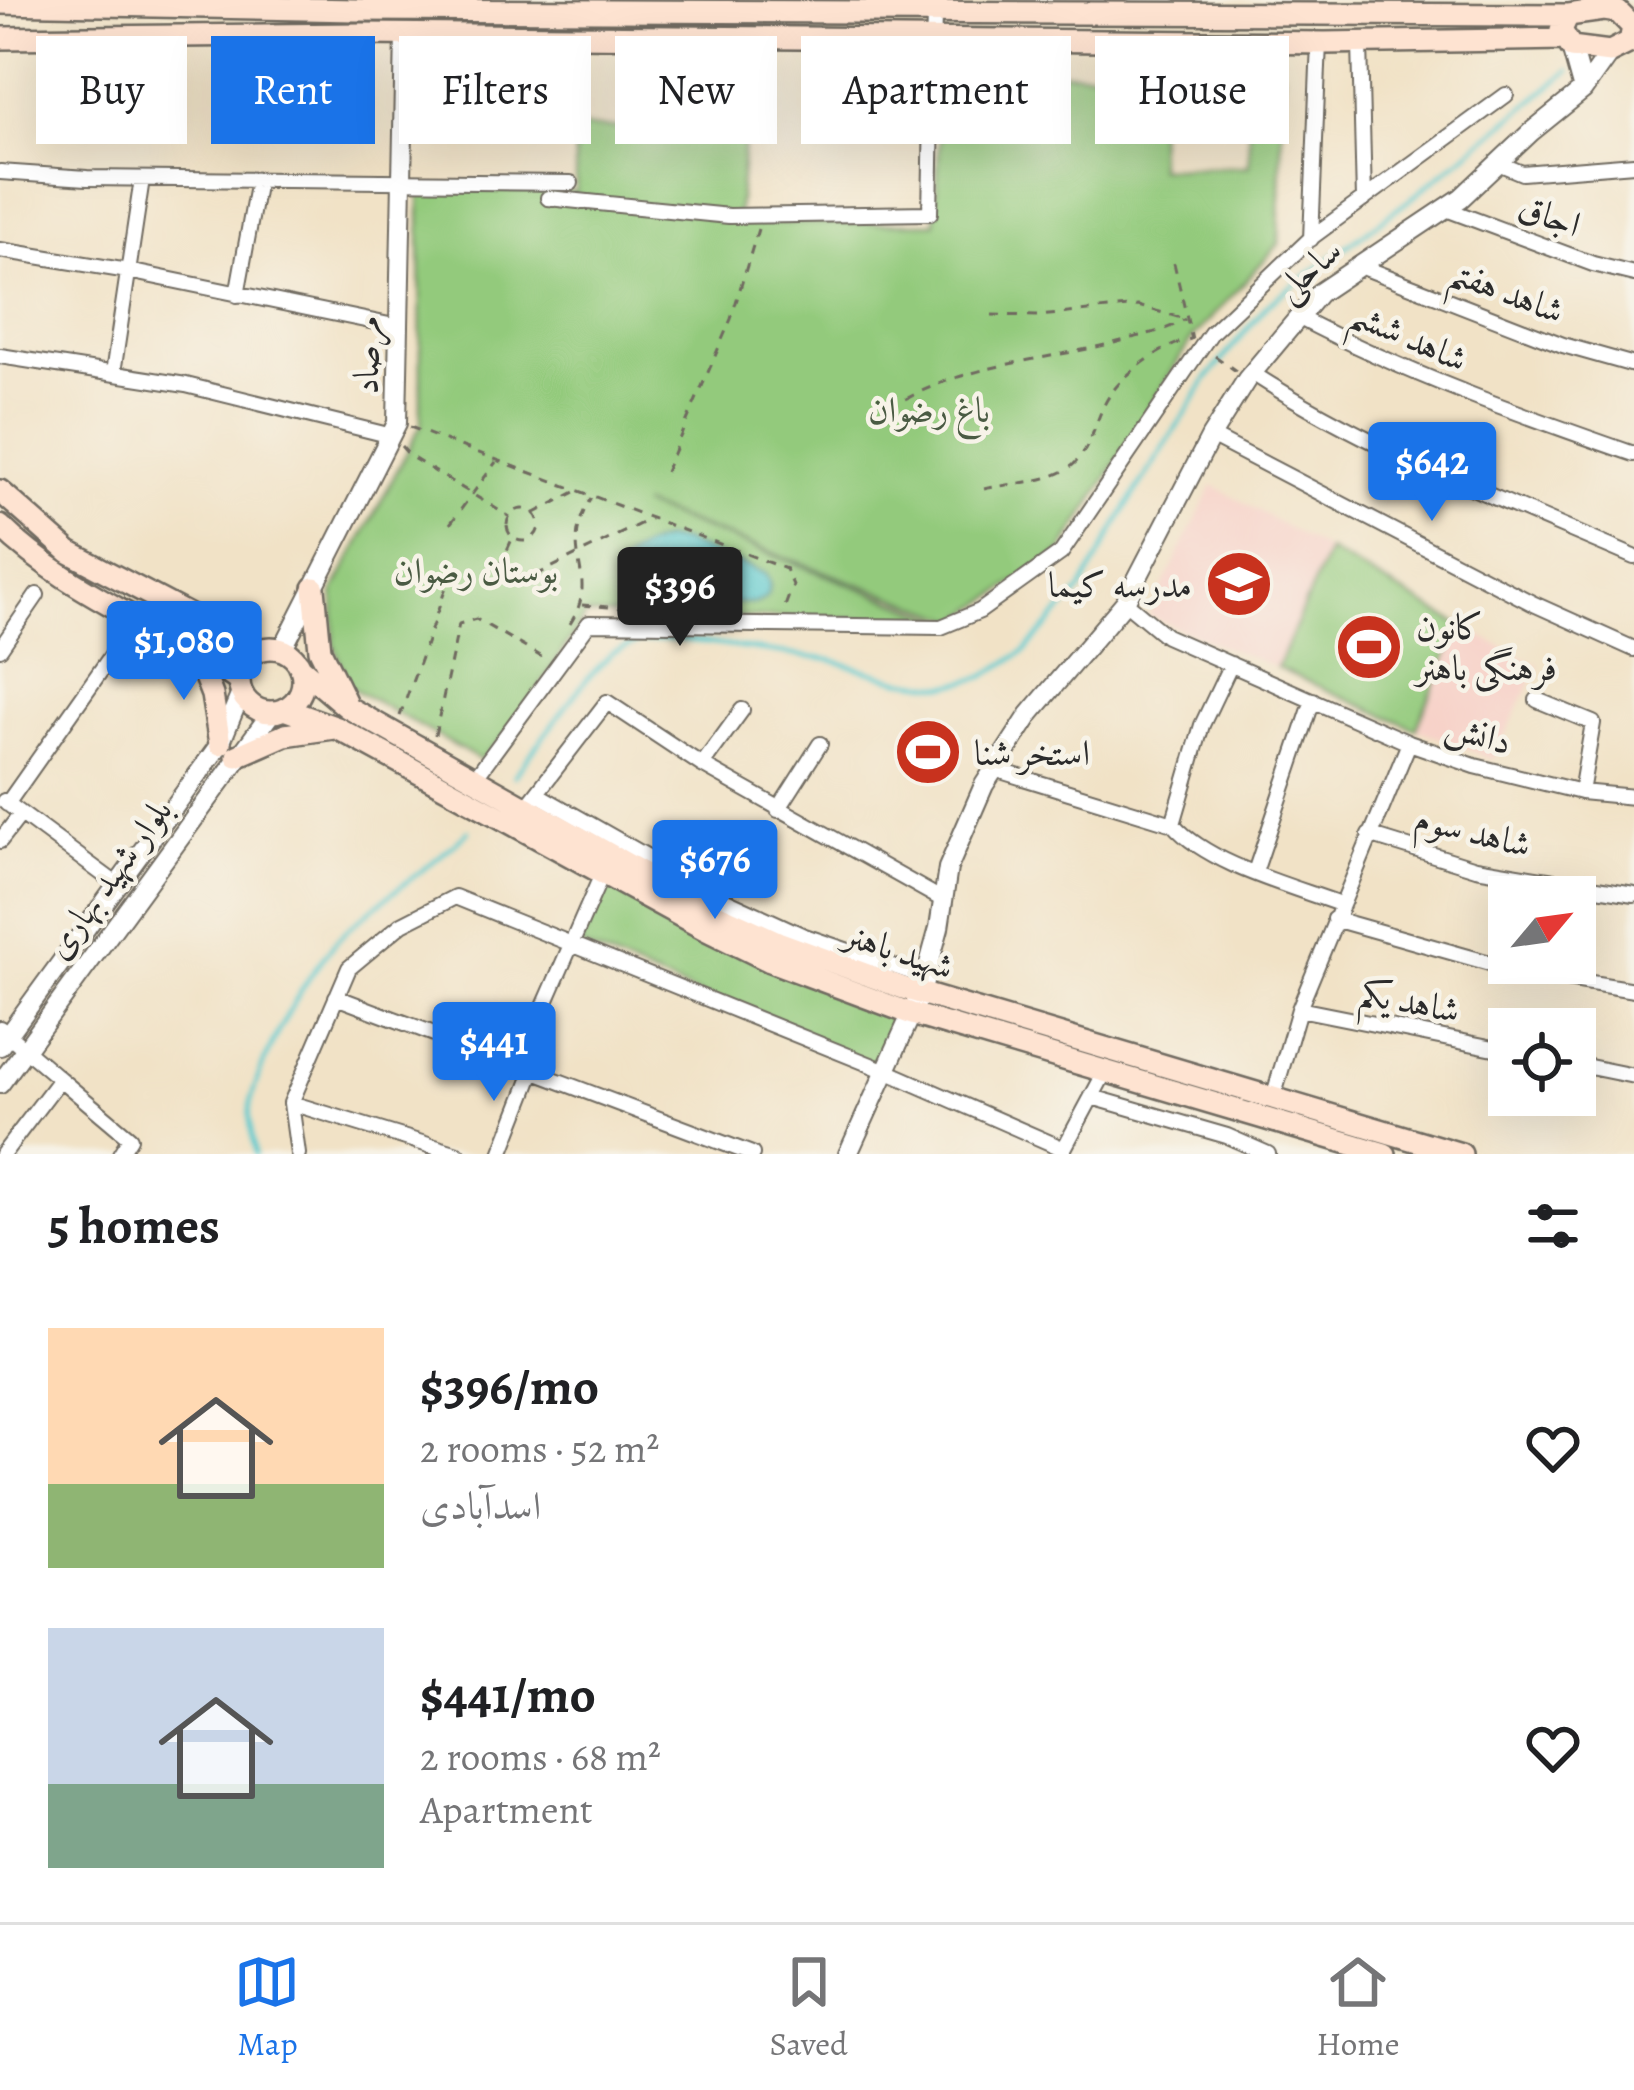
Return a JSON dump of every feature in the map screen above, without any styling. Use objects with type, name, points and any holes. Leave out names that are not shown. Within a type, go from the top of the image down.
[{"type":"main road","points":[[12,2],[886,6],[934,11],[1070,5],[1573,9],[1625,12],[1633,35],[1622,49],[1567,43],[1071,41]]},
{"type":"main road","points":[[1567,43],[1562,23],[1573,9]]},
{"type":"main road","points":[[0,38],[405,34],[801,38]]},
{"type":"main road","points":[[0,491],[69,552],[257,651],[282,650],[300,667],[298,696],[278,711],[254,707],[240,687],[194,649],[56,574],[0,526]]},
{"type":"main road","points":[[314,588],[320,650],[347,707]]},
{"type":"main road","points":[[194,649],[229,750],[337,728]]},
{"type":"main road","points":[[240,687],[243,663],[257,651]]},
{"type":"main road","name":"شهید باهنر","points":[[300,667],[347,707],[430,754],[469,789]]},
{"type":"main road","name":"شهید باهنر","points":[[278,711],[337,728],[469,789],[526,809],[728,920],[827,962],[919,994],[1461,1154]]},
{"type":"main road","name":"شهید باهنر","points":[[526,809],[602,874],[770,961],[919,994],[1105,1072],[1347,1149],[1385,1154]]},
{"type":"street","points":[[934,11],[934,36]]},
{"type":"street","name":"مرصاد","points":[[282,650],[395,429],[405,34]]},
{"type":"street","points":[[1310,239],[1319,42]]},
{"type":"street","points":[[1360,43],[1364,200]]},
{"type":"street","points":[[1567,43],[1583,90]]},
{"type":"street","name":"ساحلی","points":[[848,1154],[919,994],[949,868],[994,769],[1030,714],[1124,602],[1245,372],[1319,293],[1445,209],[1583,90],[1622,49]]},
{"type":"street","points":[[469,789],[589,623],[940,627],[980,611],[1061,553],[1199,345],[1310,239],[1505,95]]},
{"type":"street","points":[[548,198],[649,211],[930,213],[932,144]]},
{"type":"street","name":"اجاق","points":[[1498,164],[1522,173],[1634,164]]},
{"type":"street","points":[[0,172],[571,183]]},
{"type":"street","points":[[113,373],[142,178]]},
{"type":"street","points":[[237,296],[258,180]]},
{"type":"street","name":"اجاق","points":[[1445,209],[1634,274]]},
{"type":"street","points":[[0,250],[128,271],[399,327]]},
{"type":"street","name":"شاهد هفتم","points":[[1360,266],[1563,345],[1634,365]]},
{"type":"street","name":"شاهد ششم","points":[[1298,317],[1356,348],[1491,405],[1634,454]]},
{"type":"street","points":[[0,356],[186,385],[395,429]]},
{"type":"street","points":[[1245,372],[1389,448],[1634,557]]},
{"type":"street","points":[[1211,436],[1534,604],[1634,649]]},
{"type":"street","points":[[0,649],[37,595]]},
{"type":"street","name":"دانش","points":[[1124,602],[1166,636],[1409,742],[1475,766],[1582,792],[1634,797]]},
{"type":"street","points":[[116,649],[4,801],[118,886]]},
{"type":"street","points":[[1173,824],[1202,725],[1231,664]]},
{"type":"street","name":"بلوار شهید بهاری","points":[[0,1084],[229,750],[240,687]]},
{"type":"street","points":[[1255,872],[1313,700]]},
{"type":"street","points":[[1537,700],[1594,723],[1582,792]]},
{"type":"street","points":[[526,809],[607,702],[778,810],[944,900]]},
{"type":"street","points":[[702,765],[742,710]]},
{"type":"street","name":"بلوار شهید بهاری","points":[[3,1036],[229,750],[278,711]]},
{"type":"street","points":[[1273,1097],[1299,1010],[1409,742]]},
{"type":"street","points":[[778,810],[820,744]]},
{"type":"street","points":[[994,769],[1173,824],[1183,836],[1337,912],[1518,971],[1634,990]]},
{"type":"street","points":[[0,841],[21,814]]},
{"type":"street","name":"شاهد سوم","points":[[1369,835],[1476,868],[1634,894]]},
{"type":"street","points":[[501,1154],[526,1069],[602,874]]},
{"type":"street","points":[[298,1154],[291,1103],[349,968],[402,923],[455,897],[886,1071],[1062,1152],[1105,1072]]},
{"type":"street","points":[[336,997],[752,1154]]},
{"type":"street","name":"شاهد یکم","points":[[1299,1010],[1488,1047]]},
{"type":"street","points":[[3,1036],[130,1138],[120,1154]]},
{"type":"street","points":[[1596,1068],[1634,1076]]},
{"type":"street","points":[[3,1154],[60,1078]]},
{"type":"street","points":[[1092,1096],[1227,1136],[1268,1154]]},
{"type":"street","points":[[291,1103],[458,1154]]},
{"type":"path","points":[[665,472],[731,319],[762,215]]},
{"type":"path","points":[[1174,263],[1185,296],[1185,319],[1199,345]]},
{"type":"path","points":[[992,315],[1040,316],[1138,306],[1185,319]]},
{"type":"path","points":[[906,399],[938,381],[1161,332],[1185,319]]},
{"type":"path","points":[[984,489],[1060,473],[1075,463],[1093,436],[1106,400],[1174,343],[1199,345],[1245,372]]},
{"type":"path","points":[[395,429],[497,460],[786,569],[793,594],[776,615]]},
{"type":"path","points":[[395,429],[411,458],[510,517]]},
{"type":"path","points":[[450,524],[497,460]]},
{"type":"path","points":[[534,514],[578,490]]},
{"type":"path","points":[[569,626],[582,605],[584,580],[576,556],[577,526],[593,496]]},
{"type":"path","points":[[524,509],[534,514],[539,523],[533,538],[523,542],[513,537],[508,528],[510,517],[524,509]]},
{"type":"path","points":[[520,583],[652,518]]},
{"type":"path","points":[[500,566],[513,537]]},
{"type":"path","points":[[394,733],[452,571]]},
{"type":"path","points":[[582,605],[652,610]]},
{"type":"path","points":[[430,754],[459,624],[476,619],[544,661],[547,656]]},
{"type":"shaded area","name":"مدرسه کیما","points":[[1213,485],[1328,551],[1277,668],[1148,616]]},
{"type":"shaded area","points":[[1460,625],[1539,666],[1493,759],[1416,729]]},
{"type":"green space","name":"باغ رضوان","points":[[1071,72],[1095,72],[1095,144],[1157,144],[1158,168],[1249,166],[1249,144],[1281,144],[1279,244],[1191,340],[1061,553],[958,620],[641,505],[944,620],[586,615],[513,728],[480,760],[350,687],[334,645],[334,591],[421,425],[420,188],[576,192],[575,144],[591,144],[591,127],[615,128],[615,144],[744,144],[737,223],[935,223],[939,144],[1071,144]]},
{"type":"green space","name":"کانون فرهنگی باهنر","points":[[1328,551],[1460,625],[1416,729],[1277,668]]},
{"type":"green space","points":[[604,883],[904,1019],[881,1070],[580,946]]},
{"type":"water","points":[[665,540],[764,573],[768,592],[752,604],[626,595],[617,582],[621,566],[640,549]]},
{"type":"waterway","points":[[514,776],[585,681],[611,654],[638,642],[676,639],[831,660],[899,680],[946,686],[984,677],[1025,651],[1081,590],[1207,379],[1267,305],[1412,198],[1569,71]]},
{"type":"waterway","points":[[255,1154],[250,1125],[254,1088],[274,1040],[318,965],[347,930],[468,831]]},
{"type":"place","name":"مدرسه کیما","points":[[1239,584]]},
{"type":"place","name":"کانون فرهنگی باهنر","points":[[1369,647]]},
{"type":"place","name":"استخر شنا","points":[[928,752]]},
{"type":"park label","name":"بوستان رضوان","points":[[476,570]]}]
